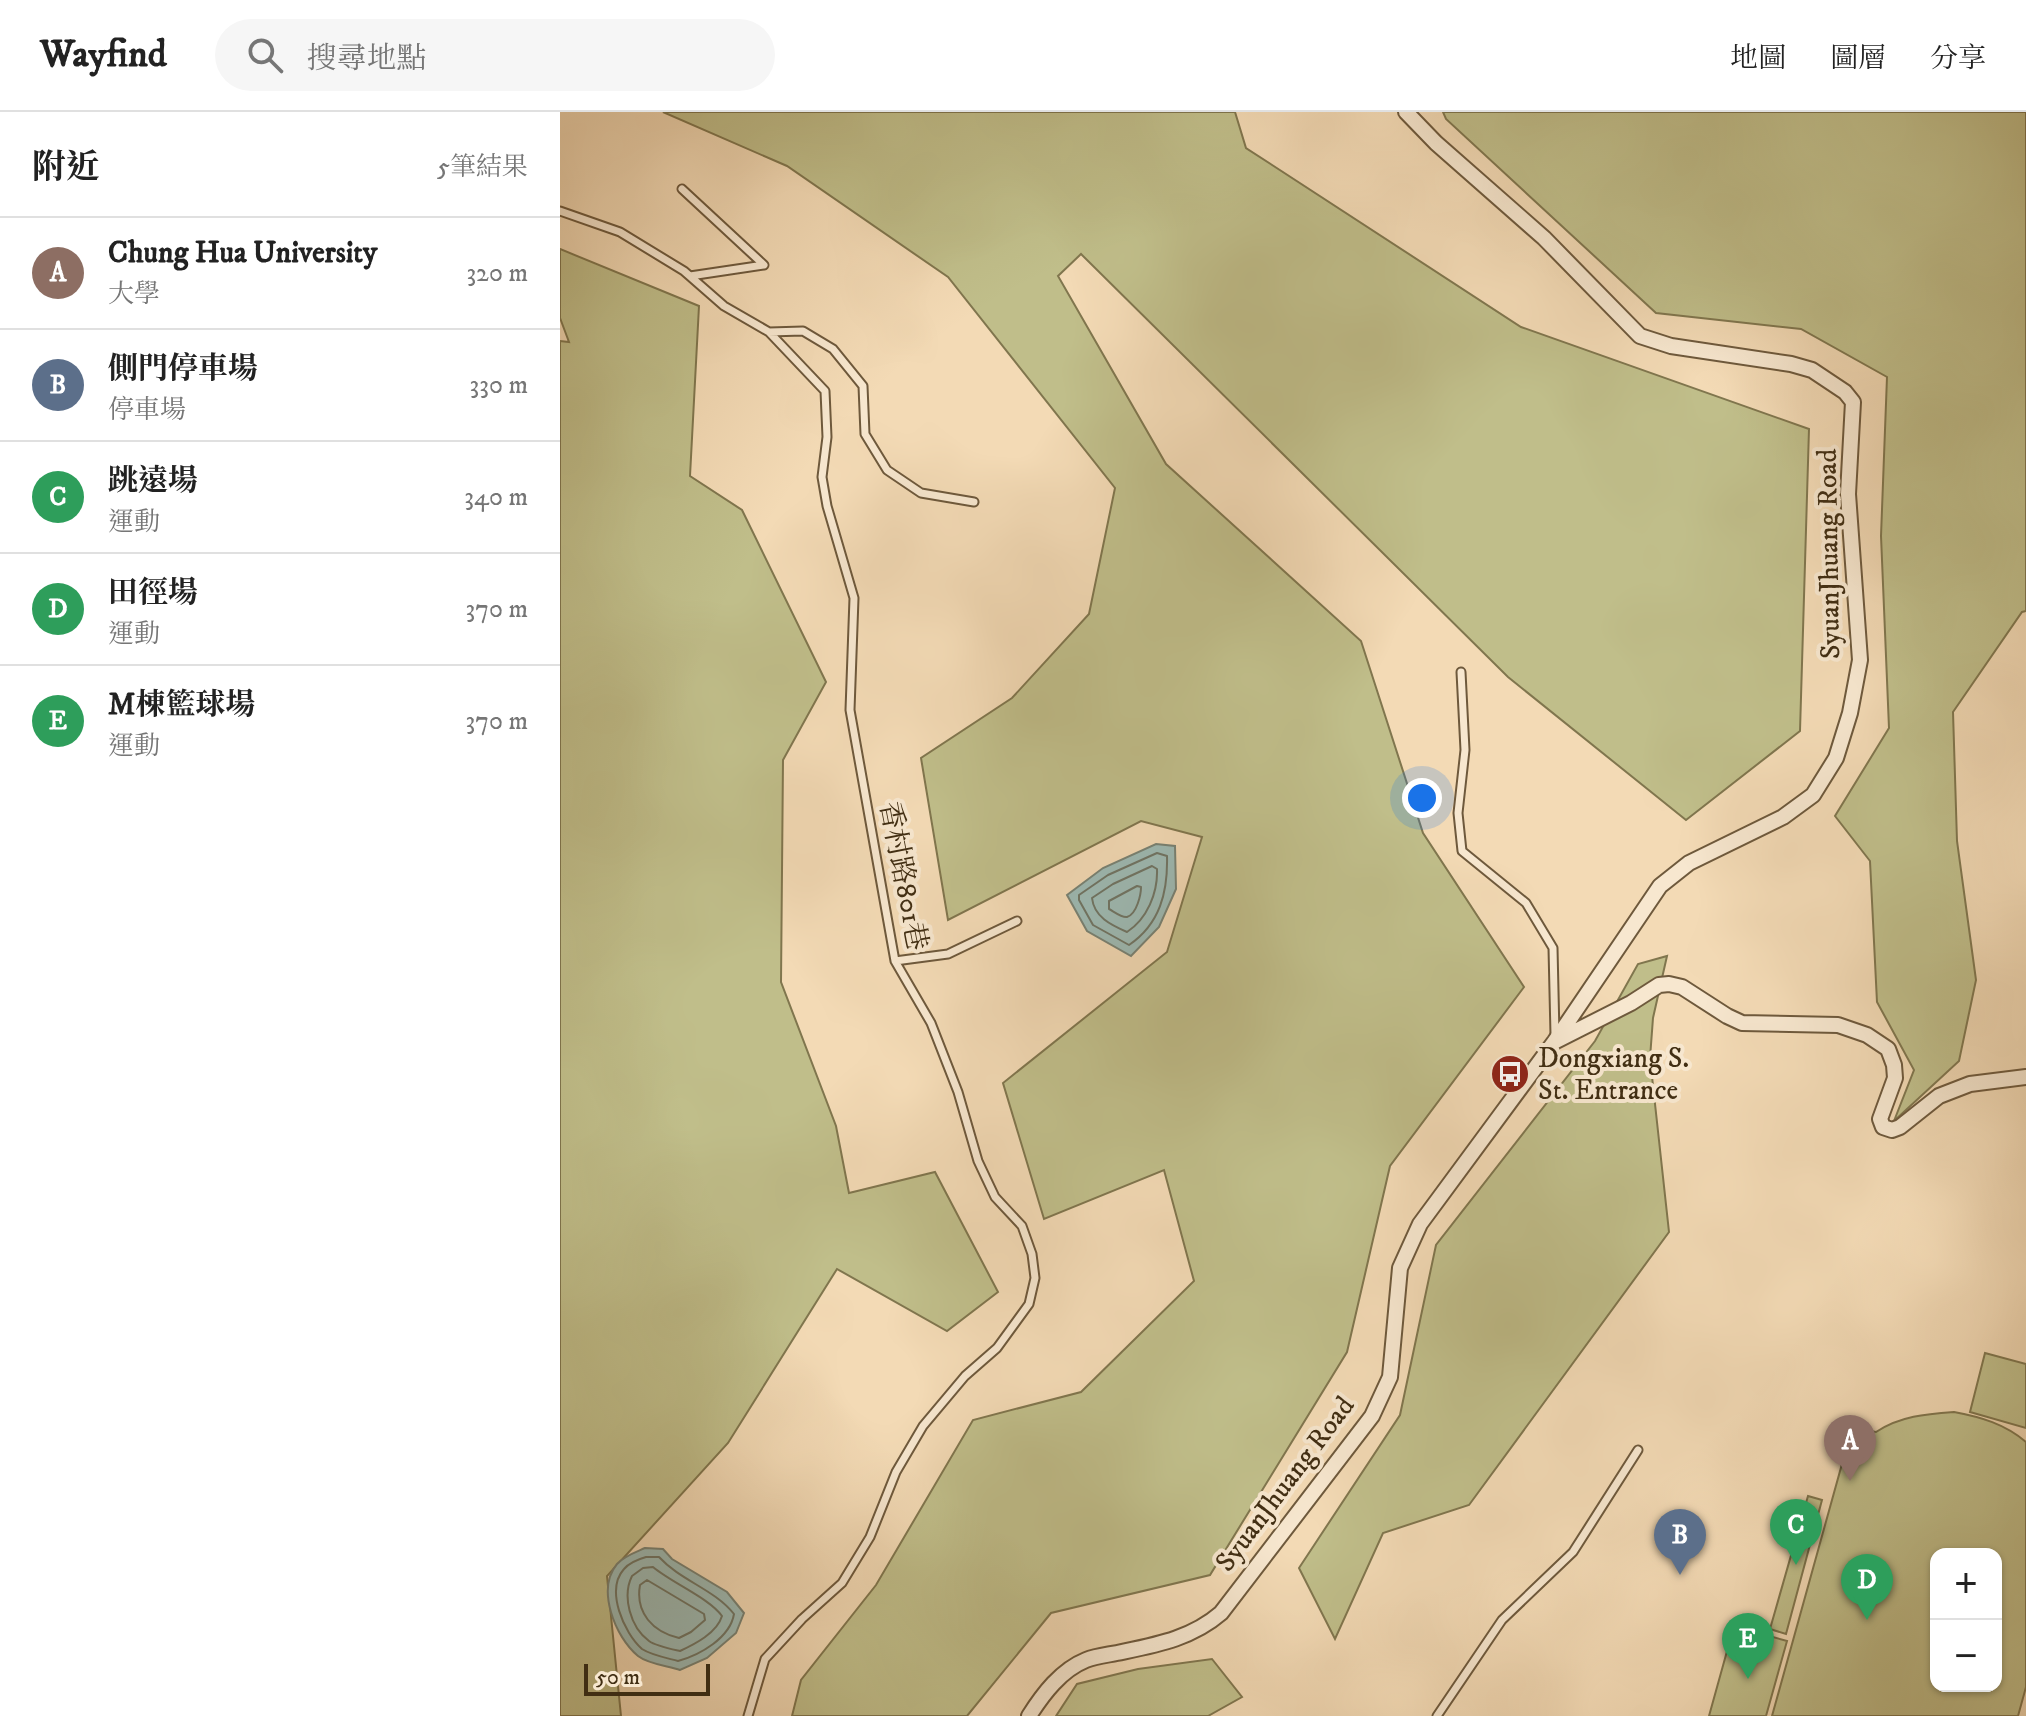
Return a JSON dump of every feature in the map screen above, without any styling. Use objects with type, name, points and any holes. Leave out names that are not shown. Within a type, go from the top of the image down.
[{"type":"street","name":"SyuanJhuang Road","points":[[1029,1716],[1042,1695],[1087,1659],[1172,1642],[1205,1627],[1221,1613],[1372,1416],[1390,1377],[1400,1268],[1420,1224],[1555,1041],[1660,886],[1689,863],[1783,817],[1813,795],[1836,758],[1850,713],[1860,660],[1848,494],[1853,402],[1845,392],[1812,370],[1671,346],[1640,336],[1544,238],[1436,143],[1406,112]]},
{"type":"street","points":[[1555,1041],[1631,1003],[1659,985],[1669,984],[1682,987],[1742,1023],[1838,1025],[1867,1035],[1888,1049],[1894,1065],[1895,1078],[1880,1119],[1883,1127],[1892,1130],[1939,1096],[1970,1084],[2026,1077]]},
{"type":"lane","points":[[682,189],[764,265],[690,276]]},
{"type":"lane","name":"香村路801巷","points":[[560,211],[620,232],[690,276],[724,306],[769,332],[825,391],[827,437],[822,477],[827,506],[854,598],[850,710],[895,961],[931,1023],[958,1092],[978,1161],[995,1197],[1022,1226],[1032,1254],[1035,1278],[1029,1304],[997,1348],[965,1376],[923,1426],[896,1472],[870,1537],[842,1583],[802,1619],[765,1659],[748,1716]]},
{"type":"lane","points":[[769,332],[803,331],[833,349],[863,386],[865,434],[887,470],[921,493],[974,502]]},
{"type":"lane","points":[[1461,672],[1465,750],[1458,813],[1462,851],[1526,903],[1553,948],[1555,1041]]},
{"type":"lane","points":[[895,961],[948,954],[1017,921]]},
{"type":"lane","points":[[1437,1716],[1502,1620],[1573,1552],[1638,1450]]},
{"type":"shaded area","points":[[663,112],[1235,112],[1246,148],[1521,327],[1809,429],[1800,731],[1686,820],[1508,677],[1081,254],[1058,276],[1166,464],[1361,641],[1423,833],[1524,987],[1390,1166],[1347,1352],[1210,1575],[1051,1613],[967,1716],[792,1716],[801,1680],[876,1585],[973,1420],[1081,1392],[1194,1281],[1164,1170],[1044,1219],[1003,1083],[1167,952],[1202,837],[1141,821],[948,920],[921,758],[1012,698],[1089,614],[1115,488],[948,277],[787,166]]},
{"type":"shaded area","points":[[1443,112],[2026,112],[2026,611],[2022,612],[1953,712],[1957,841],[1976,980],[1959,1061],[1894,1121],[1914,1070],[1877,1002],[1870,861],[1835,816],[1889,728],[1881,536],[1887,377],[1801,329],[1656,313],[1446,119]]},
{"type":"shaded area","points":[[560,249],[699,306],[690,476],[742,510],[826,682],[783,760],[781,982],[836,1126],[849,1193],[935,1172],[998,1292],[947,1331],[837,1269],[728,1443],[607,1576],[621,1716],[560,1716],[560,341],[569,342],[560,318]]},
{"type":"shaded area","points":[[1667,956],[1653,1018],[1650,1058],[1669,1232],[1469,1505],[1383,1533],[1335,1639],[1299,1568],[1400,1415],[1436,1245],[1595,1041],[1638,964]]},
{"type":"shaded area","points":[[1985,1353],[2026,1364],[2026,1428],[1970,1412]]},
{"type":"shaded area","points":[[1954,1412],[1974,1416],[2010,1430],[2026,1442],[2026,1687],[2018,1716],[1772,1716],[1852,1428],[1876,1432],[1904,1419]]},
{"type":"shaded area","points":[[1808,1496],[1822,1500],[1786,1634],[1770,1629]]},
{"type":"shaded area","points":[[1734,1626],[1787,1641],[1766,1716],[1709,1716]]},
{"type":"shaded area","points":[[1212,1659],[1242,1697],[1208,1716],[1056,1716],[1077,1684],[1138,1669]]},
{"type":"water","points":[[1156,844],[1175,846],[1176,889],[1159,927],[1131,956],[1087,931],[1067,895],[1103,868]]},
{"type":"water","points":[[645,1548],[663,1549],[672,1559],[727,1592],[744,1613],[736,1633],[707,1658],[680,1670],[638,1656],[622,1637],[611,1612],[608,1586],[611,1574],[623,1559]]},
{"type":"place","name":"Dongxiang S. St. Entrance","points":[[1510,1074]]},
{"type":"place","name":"Chung Hua University","points":[[1850,1481]]},
{"type":"place","name":"跳遠場","points":[[1796,1565]]},
{"type":"place","name":"側門停車場","points":[[1680,1575]]},
{"type":"place","name":"田徑場","points":[[1867,1620]]},
{"type":"place","name":"M棟籃球場","points":[[1748,1679]]}]
